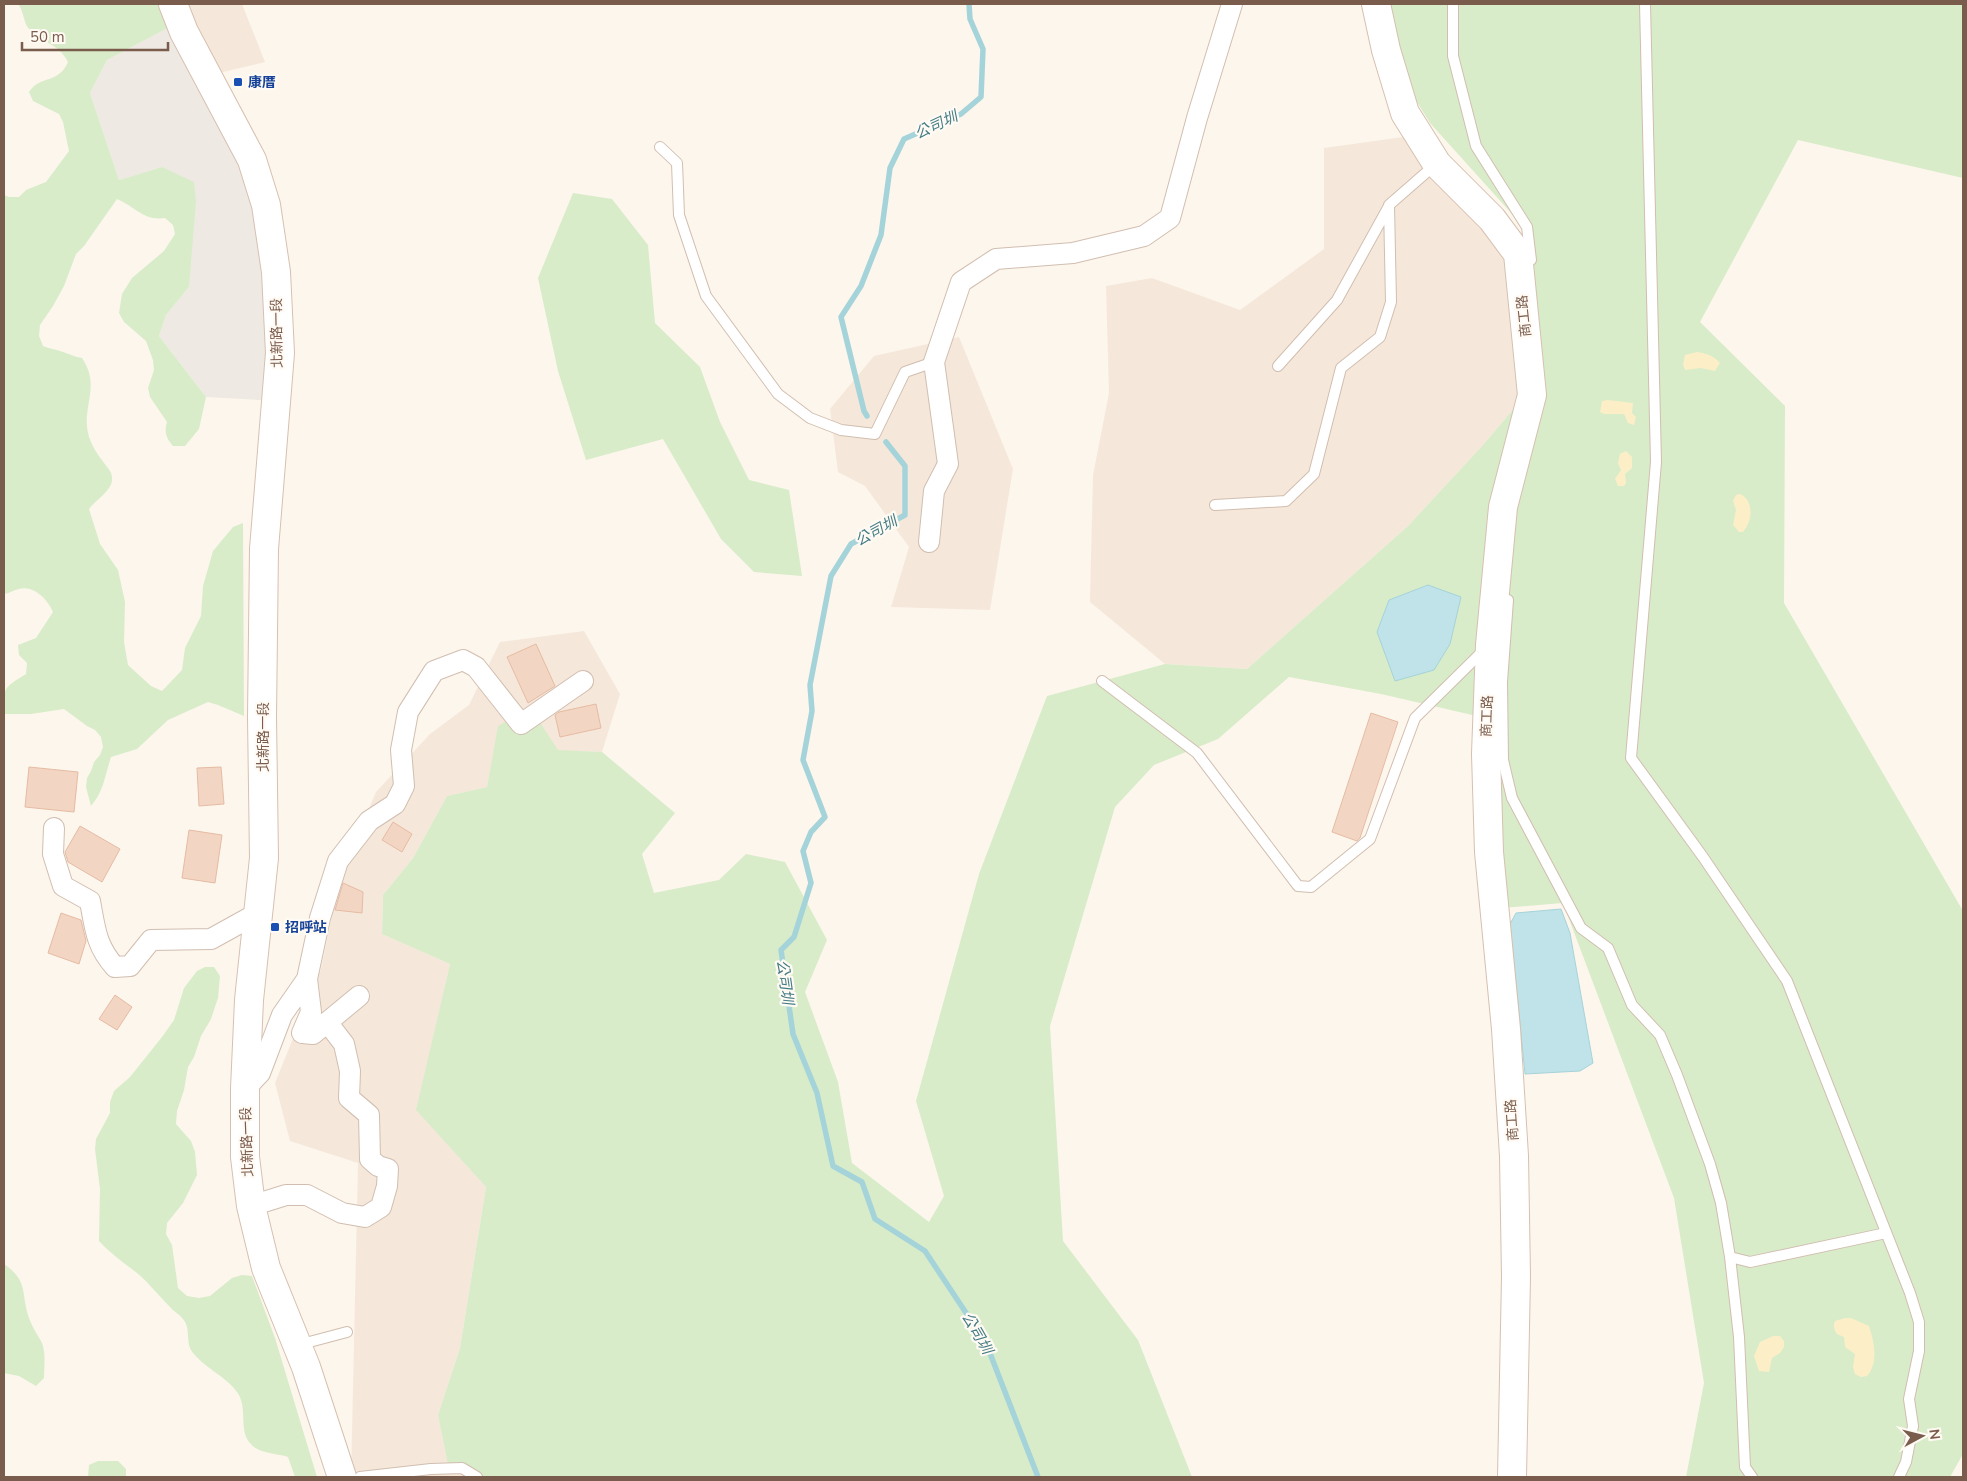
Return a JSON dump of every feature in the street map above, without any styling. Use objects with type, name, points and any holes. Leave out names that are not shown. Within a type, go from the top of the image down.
[{"type":"street","name":"北新路一段","points":[[173,4],[184,32],[252,160],[266,205],[276,272],[280,353],[264,549],[262,707],[264,858],[249,1000],[245,1088],[245,1157],[251,1206],[266,1268],[297,1345],[342,1477]]},
{"type":"street","points":[[930,542],[934,491],[948,464],[934,362],[961,282],[996,259],[1073,252],[1144,236],[1170,218],[1197,118],[1232,4]]},
{"type":"street","name":"商工路","points":[[1376,4],[1386,50],[1405,113],[1437,164],[1492,219],[1518,254],[1532,395],[1503,507],[1490,645],[1486,754],[1489,852],[1506,1029],[1514,1156],[1516,1277],[1512,1477]]},
{"type":"street","points":[[359,996],[312,1034],[302,1033],[312,1012],[307,979],[320,918],[338,861],[370,821],[396,804],[404,786],[400,750],[408,712],[434,671],[462,660],[476,667],[521,724],[584,681]]},
{"type":"street","points":[[54,828],[53,854],[63,886],[90,900],[97,935],[104,955],[115,968],[130,966],[151,940],[210,938],[258,913]]},
{"type":"street","points":[[245,1088],[260,1073],[282,1015],[307,979]]},
{"type":"street","points":[[251,1206],[286,1195],[307,1194],[342,1213],[365,1217],[381,1207],[387,1186],[388,1168],[378,1166],[370,1159],[369,1115],[349,1098],[350,1071],[344,1044],[327,1022]]},
{"type":"lane","points":[[1453,4],[1453,56],[1476,146],[1527,227],[1533,275]]},
{"type":"lane","points":[[1645,4],[1656,462],[1631,758],[1703,857],[1787,981],[1886,1233],[1919,1322],[1919,1351],[1909,1399],[1913,1426],[1906,1462],[1899,1477]]},
{"type":"lane","points":[[660,147],[677,163],[679,215],[706,296],[778,394],[810,418],[842,430],[875,434],[905,372],[934,362]]},
{"type":"lane","points":[[1278,366],[1337,300],[1389,205],[1437,164]]},
{"type":"lane","points":[[1215,505],[1286,501],[1314,474],[1341,368],[1380,337],[1391,302],[1389,205]]},
{"type":"lane","points":[[1532,435],[1542,389]]},
{"type":"lane","points":[[1509,589],[1502,692],[1503,760],[1512,798],[1581,928],[1608,948],[1632,1005],[1660,1035],[1678,1075],[1710,1164],[1721,1203],[1730,1257],[1739,1337],[1745,1467],[1752,1477]]},
{"type":"lane","points":[[1102,681],[1197,753],[1298,886],[1311,887],[1370,839],[1415,718],[1490,645]]},
{"type":"lane","points":[[1730,1257],[1750,1262],[1886,1233]]},
{"type":"lane","points":[[297,1345],[348,1332]]},
{"type":"lane","points":[[360,1477],[455,1468],[462,1468],[477,1477]]},
{"type":"shaded area","points":[[177,4],[242,4],[265,62],[219,73]]},
{"type":"shaded area","points":[[183,20],[269,190],[277,401],[206,397],[159,336],[166,315],[189,287],[162,167],[119,180],[90,93],[107,60]]},
{"type":"shaded area","points":[[1425,134],[1521,252],[1538,380],[1483,445],[1408,526],[1247,669],[1165,664],[1090,602],[1093,475],[1109,393],[1106,286],[1152,278],[1240,310],[1324,249],[1324,148]]},
{"type":"shaded area","points":[[959,337],[1013,469],[990,610],[891,607],[909,547],[865,486],[838,472],[830,409],[874,356]]},
{"type":"shaded area","points":[[584,631],[620,694],[602,752],[558,751],[530,708],[499,726],[487,787],[447,796],[413,858],[383,895],[382,934],[450,964],[417,1110],[486,1187],[460,1348],[438,1415],[448,1465],[483,1477],[351,1477],[358,1163],[290,1141],[275,1083],[321,969],[339,880],[376,792],[430,734],[469,705],[500,642]]},
{"type":"green space","points":[[18,4],[177,4],[183,20],[107,60],[90,93],[119,180],[162,167],[194,182],[196,201],[189,287],[166,315],[159,336],[206,397],[199,429],[185,446],[173,446],[167,438],[167,422],[150,397],[148,388],[154,370],[153,360],[146,341],[124,322],[119,313],[122,294],[132,278],[164,251],[175,234],[173,225],[165,218],[145,215],[117,199],[84,246],[76,254],[64,286],[40,325],[39,336],[43,346],[82,358],[87,368],[91,387],[87,413],[88,433],[90,440],[112,477],[109,487],[89,509],[100,544],[118,570],[125,602],[124,642],[128,665],[151,686],[162,691],[182,670],[185,648],[201,616],[203,586],[213,551],[233,527],[243,523],[244,716],[208,702],[168,720],[137,749],[111,757],[101,789],[91,806],[86,787],[87,778],[103,747],[101,737],[95,730],[64,709],[31,714],[4,714],[4,698],[8,686],[26,674],[27,663],[19,655],[18,645],[36,638],[53,612],[40,594],[30,589],[19,589],[4,594],[4,195],[19,197],[26,190],[46,182],[69,151],[63,122],[59,114],[33,101],[29,92],[39,83],[59,74],[68,62],[64,55],[54,46],[33,34]]},
{"type":"green space","points":[[1390,4],[1963,4],[1963,178],[1798,140],[1700,322],[1785,406],[1784,603],[1963,911],[1963,1454],[1950,1477],[1686,1477],[1704,1383],[1674,1198],[1563,903],[1502,908],[1498,719],[1512,508],[1543,379],[1522,225],[1430,123],[1401,76]]},
{"type":"green space","points":[[573,193],[612,199],[648,245],[655,323],[700,367],[720,422],[749,480],[789,490],[802,576],[754,572],[721,539],[663,439],[586,460],[558,371],[538,278]]},
{"type":"green space","points":[[1538,380],[1507,508],[1494,720],[1381,694],[1289,677],[1218,739],[1154,765],[1115,807],[1050,1026],[1063,1241],[1138,1340],[1192,1477],[483,1477],[448,1465],[438,1415],[460,1348],[486,1187],[416,1110],[450,964],[382,934],[383,895],[413,858],[447,796],[487,787],[498,726],[530,707],[558,750],[602,752],[675,813],[642,854],[654,893],[719,880],[746,854],[785,862],[827,940],[805,992],[838,1082],[852,1163],[929,1222],[944,1196],[916,1101],[979,874],[1047,696],[1165,664],[1247,669],[1408,526],[1483,445]],"holes":[[[1428,585],[1377,633],[1390,600]]]},
{"type":"green space","points":[[205,967],[214,967],[220,976],[218,998],[211,1019],[201,1036],[194,1057],[188,1067],[184,1090],[177,1111],[176,1124],[191,1141],[195,1152],[197,1175],[183,1203],[167,1223],[166,1234],[172,1245],[178,1288],[187,1296],[199,1298],[210,1296],[232,1278],[242,1275],[252,1276],[275,1338],[317,1477],[295,1477],[288,1457],[253,1447],[245,1433],[243,1407],[239,1395],[235,1389],[191,1350],[186,1323],[141,1277],[99,1241],[100,1189],[95,1149],[96,1139],[110,1113],[110,1102],[114,1091],[130,1077],[162,1037],[174,1020],[184,988],[197,971]]},
{"type":"green space","points":[[4,1264],[12,1270],[20,1281],[29,1319],[42,1343],[44,1378],[36,1386],[19,1376],[4,1373]]},
{"type":"green space","points":[[98,1461],[118,1461],[126,1469],[126,1477],[88,1477],[89,1465]]},
{"type":"sand","points":[[1697,352],[1710,355],[1720,363],[1715,371],[1701,368],[1685,370],[1683,365],[1685,355]]},
{"type":"sand","points":[[1602,401],[1633,403],[1632,413],[1636,417],[1634,425],[1628,423],[1624,414],[1604,414],[1600,412]]},
{"type":"sand","points":[[1626,451],[1632,457],[1632,468],[1625,474],[1626,483],[1624,486],[1618,486],[1615,479],[1621,470],[1618,463],[1620,454]]},
{"type":"sand","points":[[1740,494],[1745,497],[1750,506],[1749,522],[1743,532],[1739,532],[1733,525],[1736,510],[1733,501],[1736,495]]},
{"type":"sand","points":[[1851,1318],[1869,1326],[1874,1345],[1874,1358],[1871,1371],[1867,1376],[1861,1377],[1855,1374],[1853,1367],[1855,1354],[1845,1347],[1844,1337],[1837,1334],[1835,1329],[1835,1321]]},
{"type":"sand","points":[[1773,1336],[1780,1336],[1784,1341],[1784,1347],[1780,1353],[1772,1358],[1769,1372],[1759,1371],[1754,1356],[1760,1342]]},
{"type":"water","points":[[1428,585],[1461,597],[1450,644],[1434,670],[1395,681],[1377,632],[1389,600]]},
{"type":"water","points":[[1561,909],[1570,933],[1593,1063],[1580,1071],[1525,1074],[1510,924],[1516,913]]},
{"type":"building","points":[[536,644],[555,686],[528,703],[507,657]]},
{"type":"building","points":[[596,704],[601,728],[560,737],[555,715],[559,712]]},
{"type":"building","points":[[1371,713],[1398,722],[1360,838],[1357,841],[1332,832]]},
{"type":"building","points":[[29,767],[78,772],[74,812],[25,807]]},
{"type":"building","points":[[221,767],[224,804],[199,806],[197,768]]},
{"type":"building","points":[[393,822],[412,834],[402,852],[382,840]]},
{"type":"building","points":[[80,826],[120,849],[102,882],[68,862],[65,852]]},
{"type":"building","points":[[189,830],[222,835],[215,883],[182,878]]},
{"type":"building","points":[[343,883],[363,892],[362,913],[335,910]]},
{"type":"building","points":[[61,913],[81,920],[86,941],[79,964],[48,953]]},
{"type":"building","points":[[115,995],[132,1007],[117,1030],[99,1019]]},
{"type":"waterway","name":"公司圳","points":[[867,416],[864,411],[841,317],[861,286],[881,235],[890,168],[904,139],[961,114],[981,97],[983,49],[970,19],[969,4]]},
{"type":"waterway","name":"公司圳","points":[[886,442],[905,466],[905,515],[851,544],[831,576],[810,685],[812,711],[803,760],[825,817],[811,832],[803,851],[811,883],[794,937],[781,950],[793,1034],[817,1093],[833,1166],[862,1182],[875,1219],[925,1251],[986,1343],[1038,1477]]},
{"type":"place","name":"康厝","points":[[238,82]]},
{"type":"place","name":"招呼站","points":[[275,927]]}]
